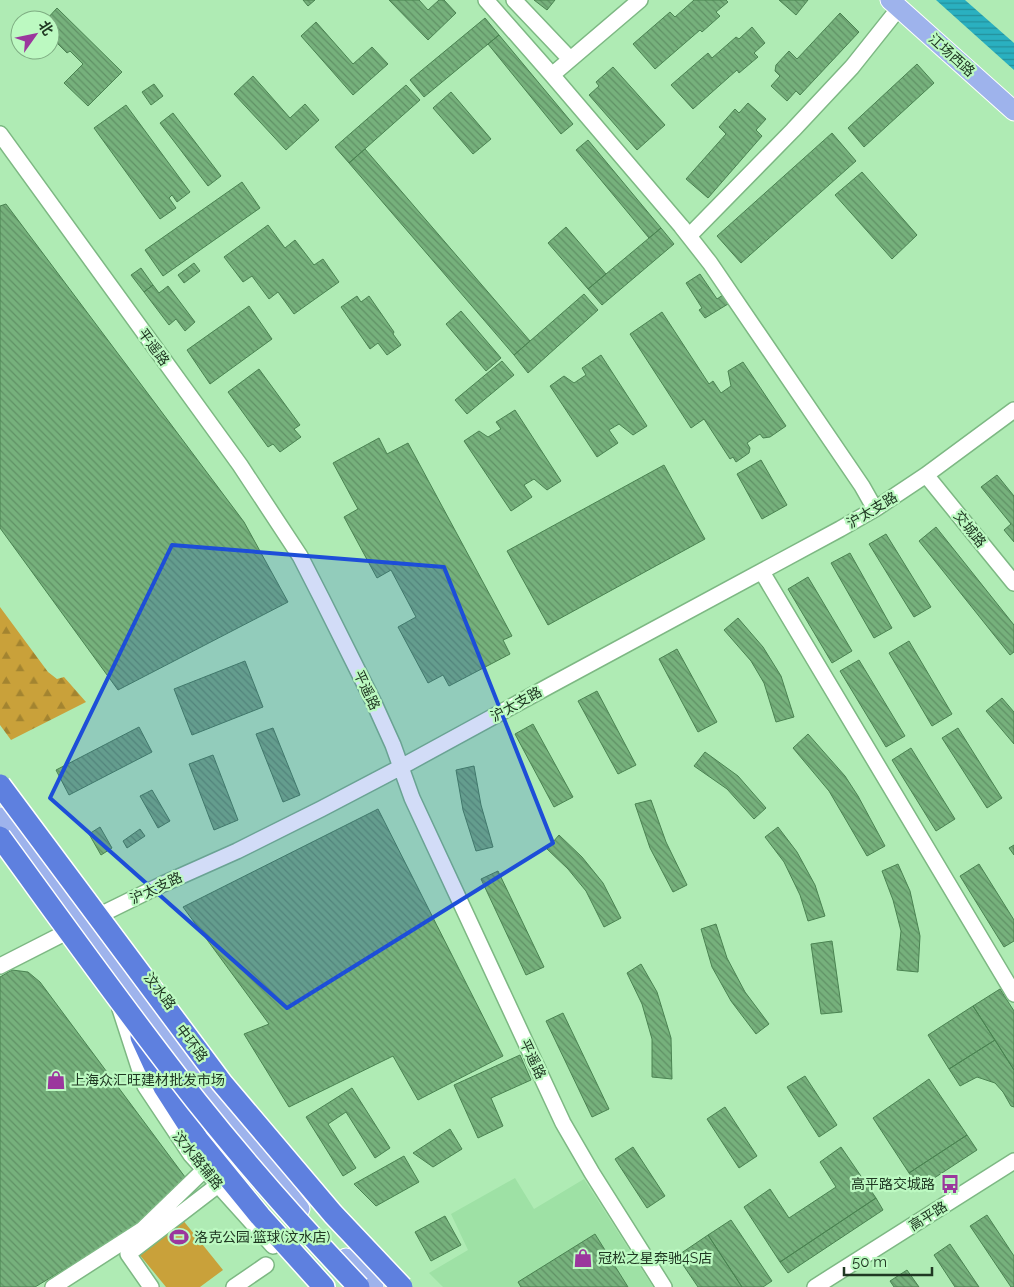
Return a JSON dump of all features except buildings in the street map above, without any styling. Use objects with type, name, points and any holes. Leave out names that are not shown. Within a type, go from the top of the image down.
[{"type":"highway","name":"中环路","points":[[0,785],[222,1083],[333,1214],[402,1287]]},
{"type":"highway","points":[[0,838],[197,1102],[310,1236],[359,1287]]},
{"type":"highway","points":[[141,1037],[164,1087],[198,1140],[260,1216],[324,1287]]},
{"type":"main road","name":"江场西路","points":[[904,2],[1014,93]]},
{"type":"main road","name":"江场西路","points":[[904,2],[1014,111]]},
{"type":"main road","name":"汶水路","points":[[0,776],[91,919],[219,1105],[304,1215],[374,1287]]},
{"type":"main road","name":"汶水路","points":[[0,798],[317,1212],[390,1287]]},
{"type":"main road","name":"汶水路","points":[[0,817],[91,919],[281,1145],[338,1210],[411,1287]]},
{"type":"main road","points":[[0,848],[192,1106],[306,1239],[352,1287]]},
{"type":"main road","points":[[174,1082],[219,1105]]},
{"type":"street","points":[[486,0],[710,262],[876,509]]},
{"type":"street","points":[[514,0],[570,59]]},
{"type":"street","points":[[552,75],[640,0]]},
{"type":"street","points":[[689,236],[852,67],[904,2]]},
{"type":"street","name":"平遥路","points":[[0,134],[234,456],[279,523],[311,577],[393,745],[412,798],[563,1123],[592,1173],[664,1287]]},
{"type":"street","name":"沪太支路","points":[[0,966],[163,884],[261,840],[401,767],[840,530],[876,509],[926,475],[1014,410]]},
{"type":"street","name":"交城路","points":[[926,475],[1014,583]]},
{"type":"street","points":[[762,572],[1014,994]]},
{"type":"street","name":"汶水路辅路","points":[[120,1009],[145,1086],[191,1155],[256,1227],[314,1287]]},
{"type":"street","name":"高平路","points":[[815,1287],[1014,1161]]},
{"type":"street","points":[[53,1287],[143,1229],[204,1170]]},
{"type":"street","points":[[144,1284],[128,1254],[218,1185]]},
{"type":"street","points":[[234,1287],[266,1265]]},
{"type":"highlighted area","points":[[172,545],[444,567],[553,843],[287,1008],[50,798]]},
{"type":"shaded area","points":[[515,1178],[534,1209],[584,1179],[653,1287],[443,1287],[429,1273],[468,1250],[451,1214]]},
{"type":"green space","points":[[0,607],[48,672],[57,679],[64,677],[86,702],[11,740],[0,725]]},
{"type":"green space","name":"洛克公园·篮球(汶水店)","points":[[182,1219],[223,1270],[200,1287],[166,1287],[139,1254]]},
{"type":"water","points":[[936,0],[965,0],[1014,43],[1014,70]]},
{"type":"place","name":"上海众汇旺建材批发市场","points":[[56,1080]]},
{"type":"place","name":"高平路交城路","points":[[950,1184]]},
{"type":"place","name":"洛克公园·篮球(汶水店)","points":[[179,1237]]},
{"type":"place","name":"冠松之星奔驰4S店","points":[[583,1258]]}]
